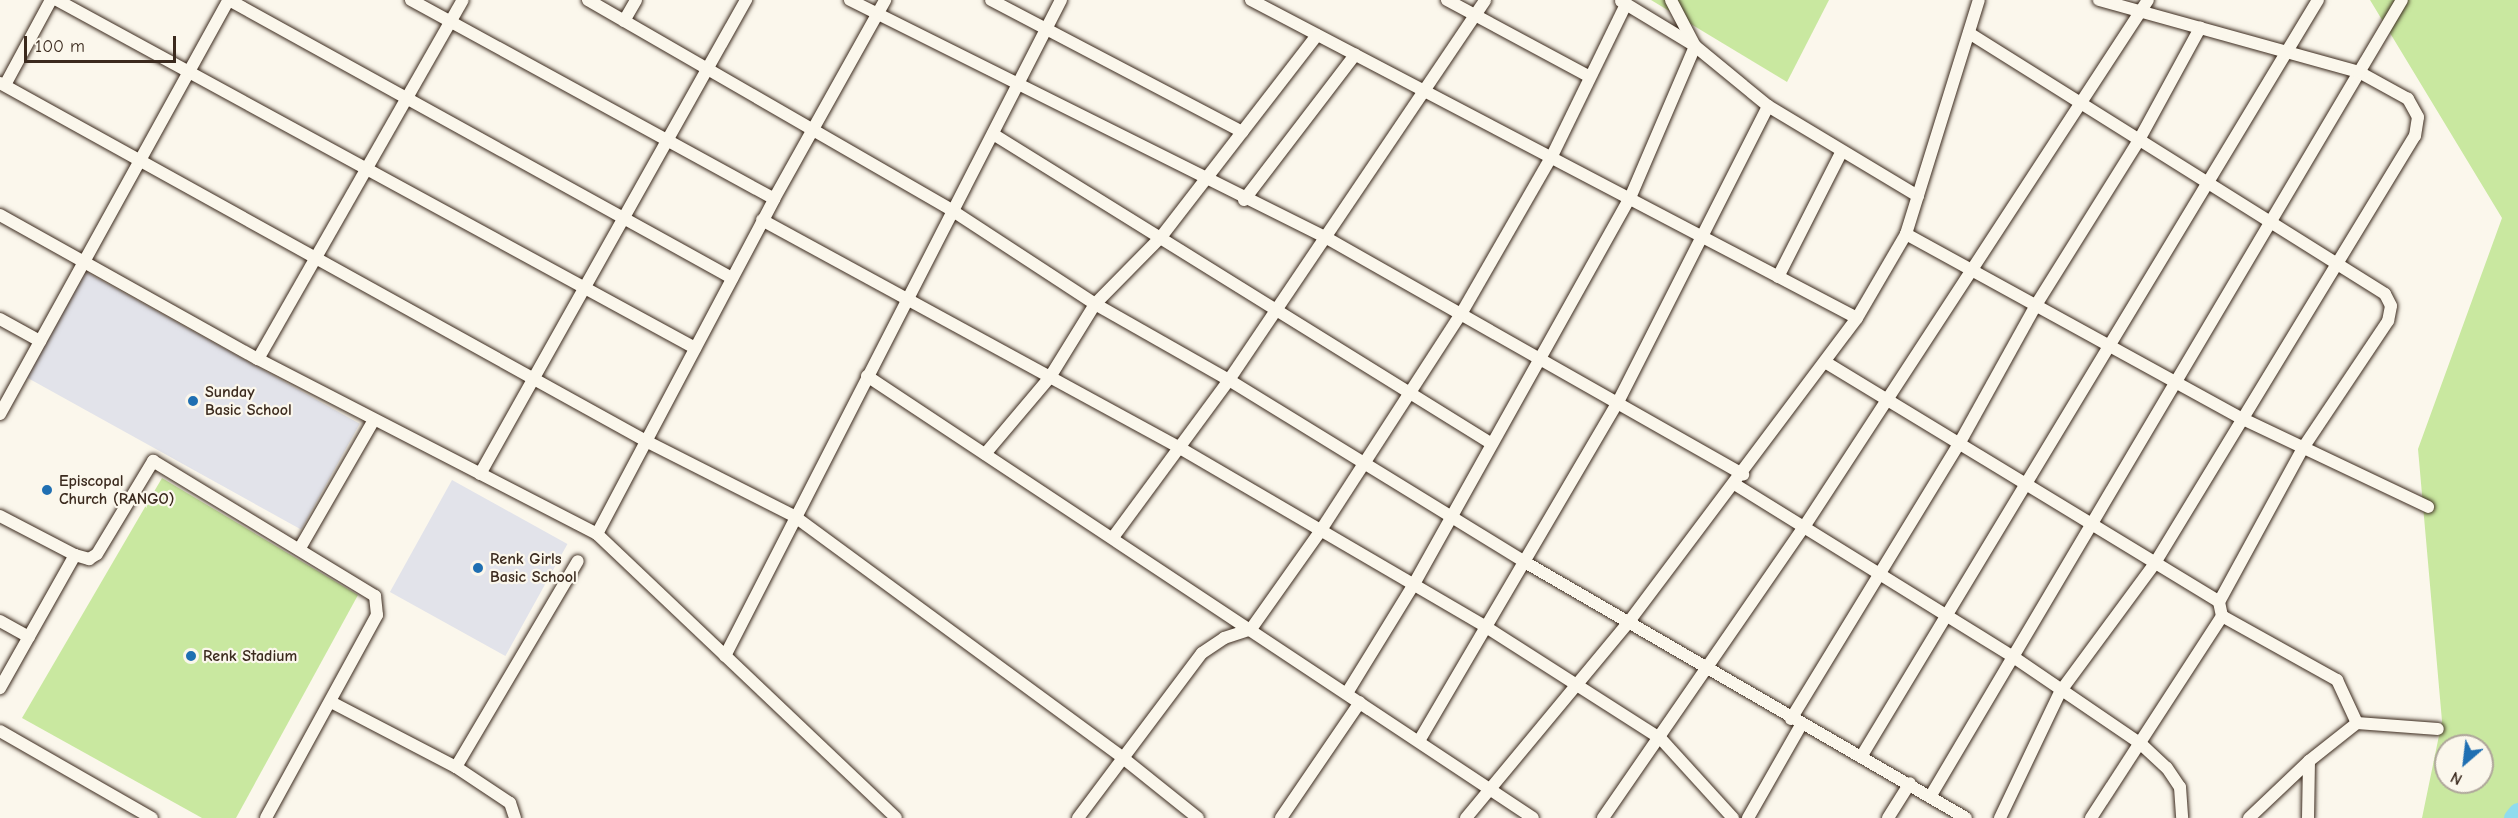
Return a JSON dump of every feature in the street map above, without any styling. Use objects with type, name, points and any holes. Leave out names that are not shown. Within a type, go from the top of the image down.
[{"type":"street","points":[[51,0],[2,84],[644,440],[794,516],[1123,758],[1198,818]]},
{"type":"street","points":[[57,0],[695,348]]},
{"type":"street","points":[[0,413],[229,0],[732,278]]},
{"type":"street","points":[[411,0],[774,199]]},
{"type":"street","points":[[258,359],[369,170],[463,0]]},
{"type":"street","points":[[588,0],[952,211],[1095,304],[1229,380],[1523,561],[1796,722],[1910,783],[1966,818]]},
{"type":"street","points":[[624,21],[636,0]]},
{"type":"street","points":[[480,474],[710,69],[746,0]]},
{"type":"street","points":[[850,0],[1244,200],[1325,237],[1743,474]]},
{"type":"street","points":[[597,534],[644,440],[762,220],[885,0]]},
{"type":"street","points":[[991,0],[1242,132]]},
{"type":"street","points":[[725,656],[794,516],[909,299],[1061,0]]},
{"type":"street","points":[[1251,0],[1264,3],[1317,35],[1425,89],[1857,318]]},
{"type":"street","points":[[1447,0],[1590,77]]},
{"type":"street","points":[[1114,536],[1229,380],[1485,0]]},
{"type":"street","points":[[1671,0],[1695,46]]},
{"type":"street","points":[[1466,818],[1628,623],[1736,485],[1857,318],[1906,234],[1979,0]]},
{"type":"street","points":[[2000,818],[2060,692],[2155,563],[2415,136],[2417,126],[2418,117],[2409,99],[2359,72],[2098,0]]},
{"type":"street","points":[[1603,818],[1661,739],[1804,527],[2148,0]]},
{"type":"street","points":[[1861,757],[2318,0]]},
{"type":"street","points":[[1930,797],[2402,0]]},
{"type":"street","points":[[1078,818],[1203,653],[1224,638],[1251,629],[1321,530],[1461,314],[1552,156],[1590,77],[1622,2],[1695,46],[1768,105],[1918,196]]},
{"type":"street","points":[[1748,818],[1796,722],[1879,574],[1959,444],[2036,305],[2139,140],[2200,28]]},
{"type":"street","points":[[1969,33],[2385,294],[2391,306],[2388,321],[2303,448],[2219,602],[2222,616],[2091,818]]},
{"type":"street","points":[[985,454],[1050,377],[1095,304],[1161,237],[1317,35]]},
{"type":"street","points":[[1347,693],[1452,518],[1630,198],[1695,46]]},
{"type":"street","points":[[1244,200],[1355,55]]},
{"type":"street","points":[[1419,741],[1618,402],[1704,238],[1768,105]]},
{"type":"street","points":[[993,134],[1161,237],[1274,312],[1410,392],[1492,444]]},
{"type":"street","points":[[1778,277],[1842,151]]},
{"type":"street","points":[[0,215],[258,359],[597,534],[896,818]]},
{"type":"street","points":[[762,220],[1180,448],[1486,627],[1661,739],[1733,818]]},
{"type":"street","points":[[1906,234],[2243,419],[2428,507]]},
{"type":"street","points":[[0,319],[40,342]]},
{"type":"street","points":[[1825,362],[2219,602]]},
{"type":"street","points":[[867,376],[1114,536],[1533,818]]},
{"type":"street","points":[[300,548],[374,420]]},
{"type":"street","points":[[0,516],[75,555],[89,559],[97,554],[153,461],[300,548],[375,596],[378,606],[377,615],[266,818]]},
{"type":"street","points":[[1736,485],[2012,656],[2060,692],[2141,744],[2167,768],[2180,787],[2182,818]]},
{"type":"street","points":[[0,688],[75,555]]},
{"type":"street","points":[[456,767],[578,561]]},
{"type":"street","points":[[2222,616],[2337,680],[2357,723]]},
{"type":"street","points":[[0,621],[29,637]]},
{"type":"street","points":[[331,702],[456,767],[510,803],[515,818]]},
{"type":"street","points":[[1281,818],[1360,702]]},
{"type":"street","points":[[2249,818],[2308,761],[2357,723],[2438,729]]},
{"type":"street","points":[[0,731],[152,818]]},
{"type":"street","points":[[2308,761],[2308,818]]},
{"type":"street","points":[[1888,818],[1910,783]]},
{"type":"shaded area","name":"Sunday Basic School","points":[[86,272],[360,424],[301,530],[27,378]]},
{"type":"shaded area","name":"Renk Girls Basic School","points":[[452,480],[567,544],[505,656],[390,592]]},
{"type":"green space","points":[[1651,0],[1829,0],[1787,82]]},
{"type":"green space","points":[[2370,0],[2518,0],[2518,818],[2422,818],[2434,760],[2434,794],[2494,794],[2494,734],[2439,734],[2442,721],[2418,449],[2502,218]]},
{"type":"green space","name":"Renk Stadium","points":[[162,478],[358,595],[236,818],[202,818],[22,718]]},
{"type":"waterway","points":[[2513,818],[2518,812]]},
{"type":"place","name":"Sunday Basic School","points":[[193,401]]},
{"type":"place","name":"Episcopal Church (RANGO)","points":[[47,490]]},
{"type":"place","name":"Renk Girls Basic School","points":[[478,568]]},
{"type":"place","name":"Renk Stadium","points":[[191,656]]}]
